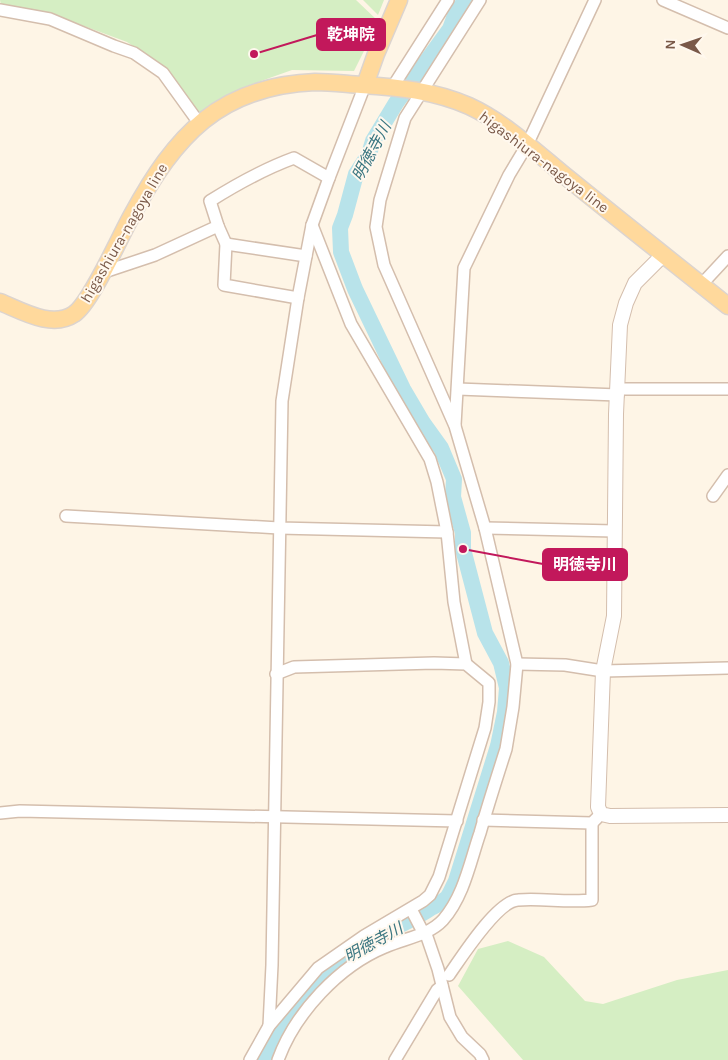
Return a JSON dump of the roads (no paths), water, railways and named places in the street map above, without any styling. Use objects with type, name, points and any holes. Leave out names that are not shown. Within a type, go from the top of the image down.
[{"type":"main road","points":[[365,85],[399,0]]},
{"type":"main road","name":"higashiura-nagoya line","points":[[0,302],[46,319],[61,319],[74,314],[81,308],[158,169],[178,144],[199,123],[214,112],[253,93],[316,82],[420,91],[470,107],[501,125],[527,145],[728,306]]},
{"type":"street","points":[[392,88],[448,0]]},
{"type":"street","points":[[278,1060],[288,1038],[308,1009],[342,973],[374,952],[424,932],[442,921],[457,900],[465,879],[506,749],[513,707],[517,664],[485,528],[455,426],[384,265],[376,227],[380,200],[405,118],[420,91],[480,0]]},
{"type":"street","points":[[455,426],[464,268],[509,175],[527,145],[596,0]]},
{"type":"street","points":[[663,0],[728,28]]},
{"type":"street","points":[[0,10],[50,19],[134,53],[164,73],[199,123]]},
{"type":"street","points":[[269,1026],[282,401],[312,224],[365,85]]},
{"type":"street","points":[[298,298],[224,286],[226,244],[210,201],[242,181],[294,158],[329,178]]},
{"type":"street","points":[[312,224],[351,324],[430,459],[437,482],[447,532],[454,602],[466,664]]},
{"type":"street","points":[[101,273],[156,255],[218,226]]},
{"type":"street","points":[[226,244],[306,256]]},
{"type":"street","points":[[111,254],[114,263],[126,266]]},
{"type":"street","points":[[449,975],[482,929],[501,909],[512,901],[592,900],[598,807],[603,671],[614,616],[614,531],[620,332],[626,303],[635,283],[663,255]]},
{"type":"street","points":[[701,285],[728,256]]},
{"type":"street","points":[[458,389],[618,392],[728,390]]},
{"type":"street","points":[[713,496],[728,475]]},
{"type":"street","points":[[66,516],[279,528],[447,532]]},
{"type":"street","points":[[485,528],[614,531]]},
{"type":"street","points":[[250,1060],[269,1026],[318,968],[364,936],[412,911],[423,902],[434,888],[440,877],[485,728],[489,702],[489,683],[466,664],[434,663],[294,667],[276,674]]},
{"type":"street","points":[[517,664],[565,665],[603,671],[728,668]]},
{"type":"street","points":[[0,813],[20,811],[457,821]]},
{"type":"street","points":[[483,820],[728,815]]},
{"type":"street","points":[[412,911],[424,932],[438,969],[450,1017],[462,1037],[480,1054],[483,1060]]},
{"type":"street","points":[[396,1060],[437,990],[442,986]]},
{"type":"waterway","name":"明徳寺川","points":[[262,1060],[305,994],[338,960],[360,945],[420,915],[447,898],[456,881],[498,746],[505,712],[507,688],[501,663],[485,633],[463,549],[463,533],[453,497],[454,479],[441,448],[423,423],[403,389],[355,289],[341,252],[340,228],[356,174],[369,154],[373,141],[396,103],[450,29],[457,10],[467,0]]},
{"type":"place","name":"乾坤院","points":[[254,54]]},
{"type":"place","name":"明徳寺川","points":[[463,549]]}]
